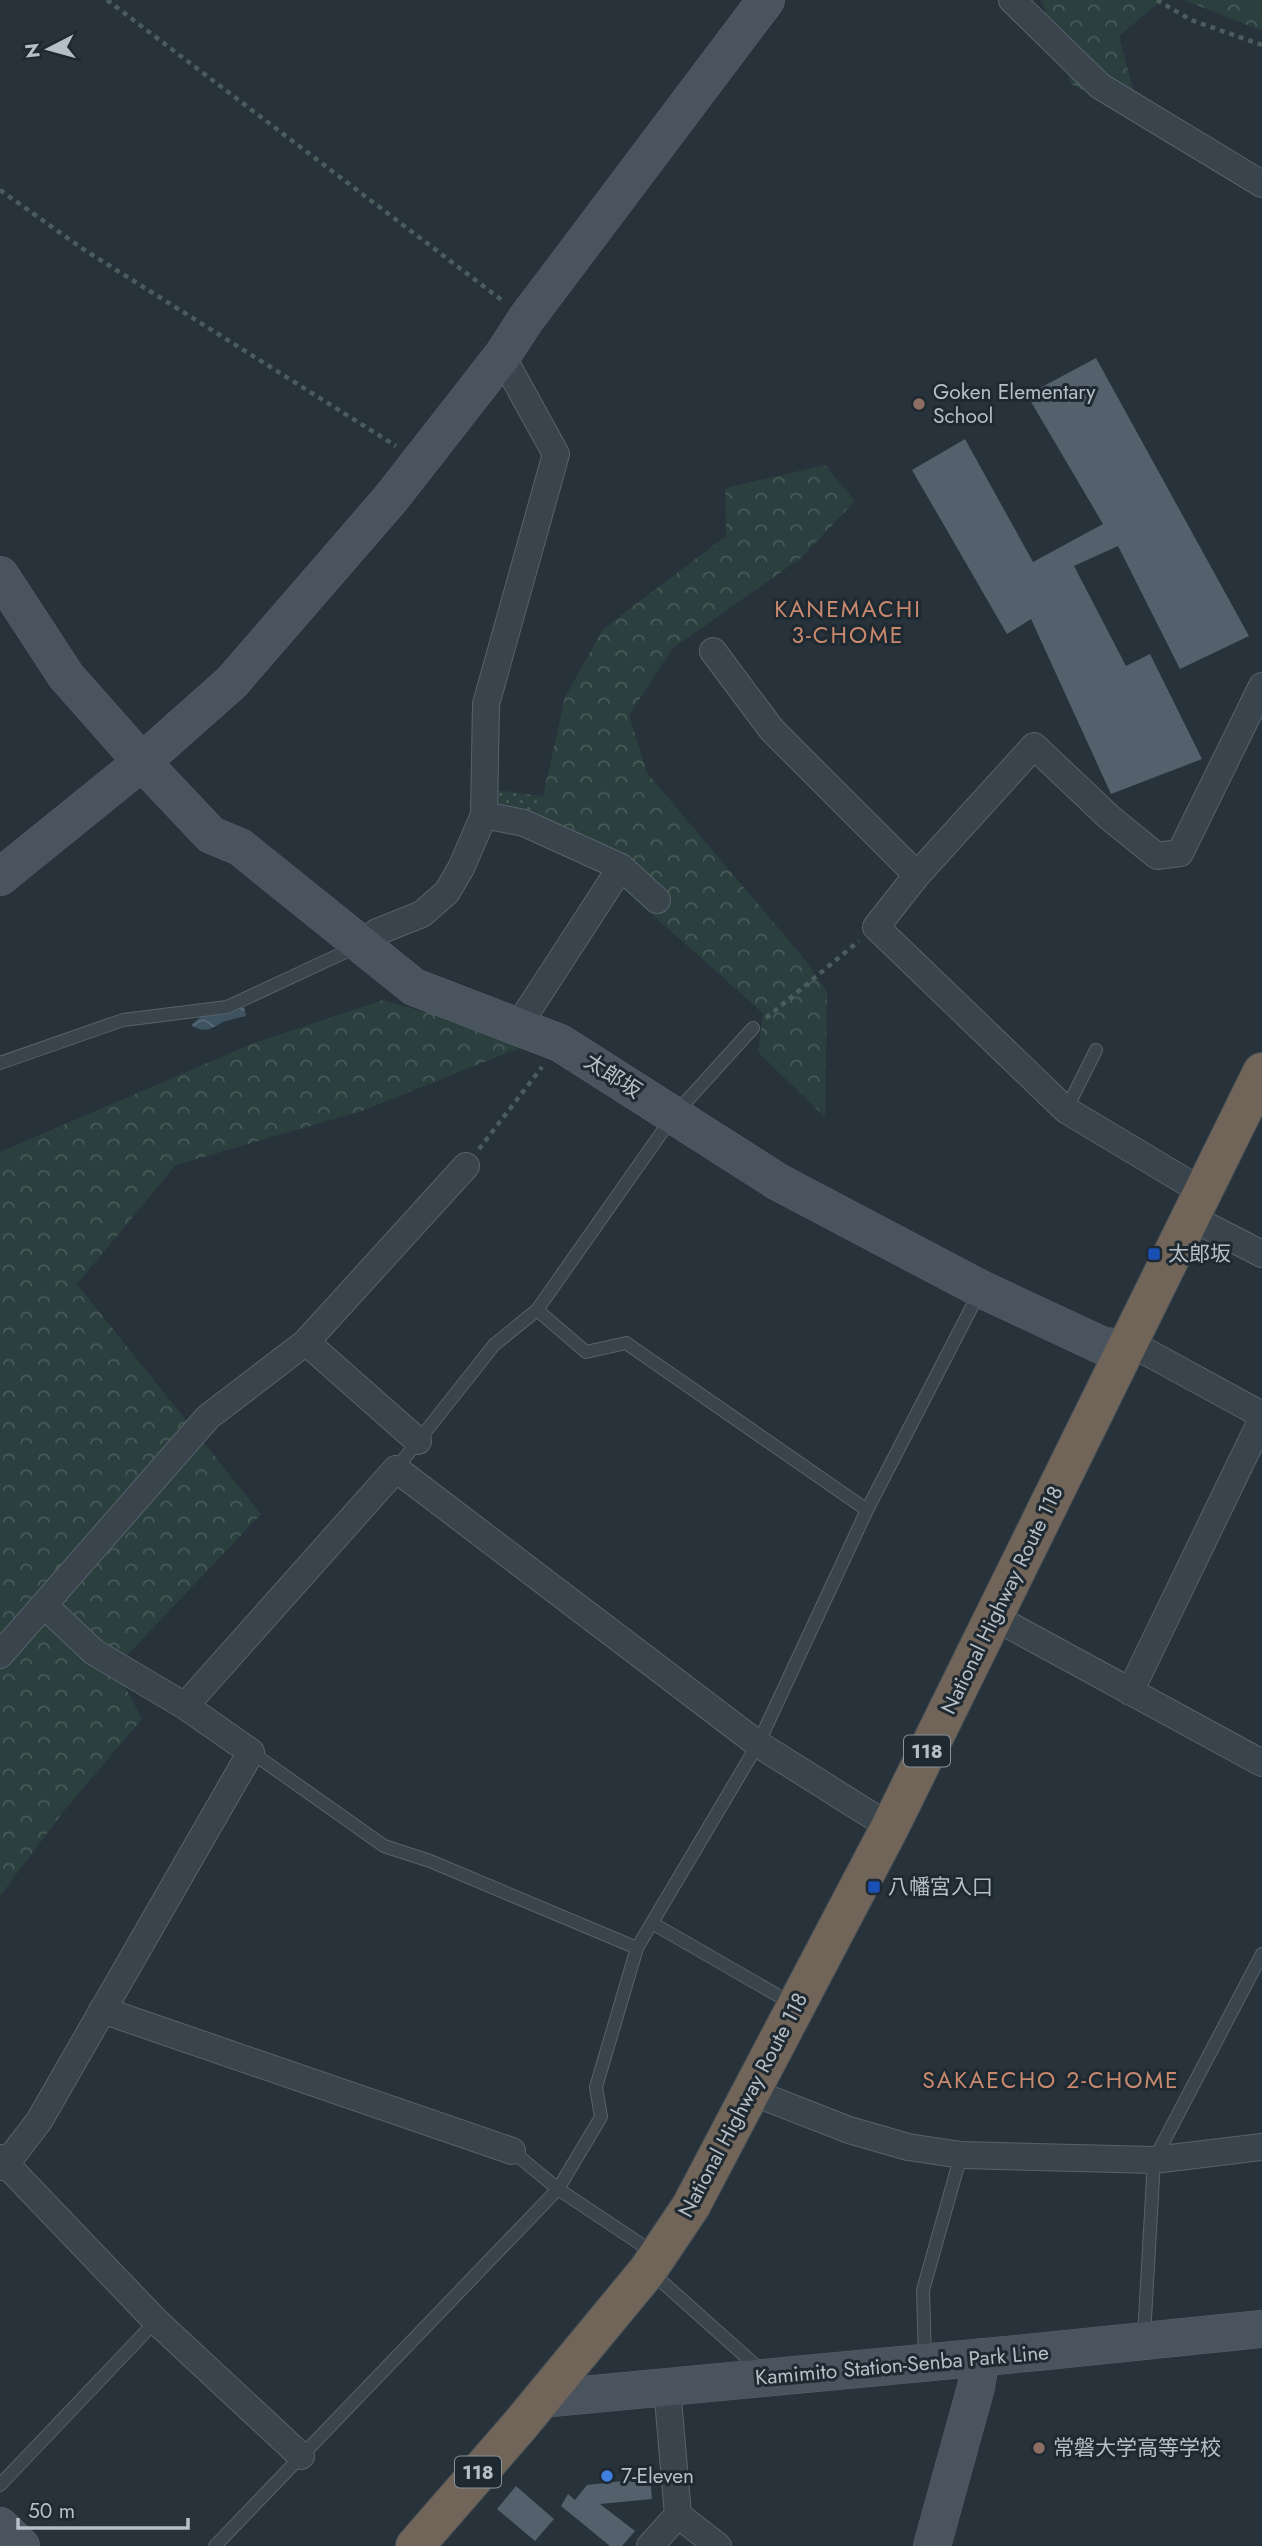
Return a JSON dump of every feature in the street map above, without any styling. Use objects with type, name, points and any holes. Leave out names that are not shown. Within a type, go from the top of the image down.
[{"type":"highway","name":"National Highway Route 118","points":[[541,2399],[653,2263],[691,2206],[890,1826],[1262,1072]]},
{"type":"highway","name":"118","points":[[415,2546],[541,2399]]},
{"type":"street","points":[[0,877],[142,762],[232,682],[392,497],[502,356],[526,319],[766,0]]},
{"type":"street","points":[[1012,0],[1100,86],[1262,184]]},
{"type":"street","points":[[359,945],[377,932],[422,914],[447,892],[484,815],[486,704],[556,454],[502,356]]},
{"type":"street","name":"太郎坂","points":[[0,575],[66,676],[211,835],[240,847],[414,987],[560,1043],[778,1182],[981,1289],[1103,1346],[1125,1348]]},
{"type":"street","points":[[713,651],[772,730],[918,875]]},
{"type":"street","points":[[1262,686],[1180,852],[1157,856],[1109,817],[1034,746],[918,875],[876,927],[1066,1110],[1262,1254]]},
{"type":"street","points":[[484,815],[524,823],[621,867],[657,900]]},
{"type":"street","points":[[518,1026],[621,867]]},
{"type":"street","points":[[0,1655],[208,1417],[306,1342],[466,1166]]},
{"type":"street","points":[[306,1342],[418,1441]]},
{"type":"street","points":[[1125,1348],[1143,1350],[1262,1417],[1130,1692]]},
{"type":"street","points":[[186,1706],[397,1469],[758,1744],[890,1826]]},
{"type":"street","points":[[45,1606],[94,1652],[186,1706],[251,1752],[39,2121],[2,2163],[156,2321],[301,2456]]},
{"type":"street","points":[[994,1618],[1262,1763]]},
{"type":"street","points":[[102,2010],[512,2151]]},
{"type":"street","points":[[752,2092],[849,2130],[908,2147],[961,2155],[1154,2160],[1262,2147]]},
{"type":"street","name":"Kamimito Station-Senba Park Line","points":[[541,2399],[1262,2329]]},
{"type":"street","points":[[932,2546],[976,2387],[981,2357]]},
{"type":"street","points":[[650,2546],[678,2515],[667,2386]]},
{"type":"street","points":[[678,2515],[718,2546]]},
{"type":"street","points":[[0,2526],[20,2546]]},
{"type":"lane","points":[[0,1063],[123,1020],[227,1007],[359,945]]},
{"type":"lane","points":[[397,1469],[494,1345],[537,1310],[674,1115],[753,1028]]},
{"type":"lane","points":[[1066,1110],[1096,1050]]},
{"type":"lane","points":[[215,2546],[558,2189],[601,2117],[596,2087],[637,1948],[758,1744],[867,1510],[981,1289]]},
{"type":"lane","points":[[537,1310],[586,1352],[626,1342],[867,1510]]},
{"type":"lane","points":[[251,1752],[384,1846],[430,1861],[637,1948]]},
{"type":"lane","points":[[652,1923],[797,2006]]},
{"type":"lane","points":[[1144,2341],[1154,2160],[1262,1954]]},
{"type":"lane","points":[[512,2151],[653,2263],[768,2377]]},
{"type":"lane","points":[[925,2363],[923,2290],[961,2155]]},
{"type":"lane","points":[[0,2485],[156,2321]]},
{"type":"path","points":[[107,0],[526,319]]},
{"type":"path","points":[[1157,0],[1191,20],[1262,45]]},
{"type":"path","points":[[0,191],[83,249],[419,460]]},
{"type":"path","points":[[753,1028],[876,927]]},
{"type":"path","points":[[466,1166],[560,1043]]},
{"type":"green space","points":[[1041,0],[1162,0],[1119,36],[1141,119],[1071,84]]},
{"type":"green space","points":[[1184,0],[1262,0],[1262,31]]},
{"type":"green space","points":[[825,465],[855,501],[801,558],[673,648],[629,715],[647,773],[802,956],[827,992],[825,1117],[758,1052],[763,1013],[539,814],[565,697],[603,629],[726,536],[725,488]]},
{"type":"green space","points":[[489,789],[541,796],[558,834],[487,813]]},
{"type":"green space","points":[[383,1000],[532,1043],[362,1111],[176,1165],[77,1284],[261,1514],[115,1668],[142,1719],[63,1812],[0,1896],[0,1152],[249,1045]]},
{"type":"water","points":[[244,1007],[246,1016],[211,1028],[204,1030],[191,1025],[203,1015],[219,1015]]},
{"type":"building","points":[[1096,358],[1249,636],[1180,669],[1118,546],[1074,566],[1126,666],[1150,654],[1202,759],[1111,794],[1031,619],[1007,634],[912,470],[965,439],[1033,562],[1103,524],[1027,395]]},
{"type":"building","points":[[650,2478],[652,2499],[600,2504],[635,2531],[622,2546],[610,2546],[561,2506],[568,2494],[575,2500],[587,2485]]},
{"type":"building","points":[[516,2486],[554,2519],[535,2541],[497,2509]]},
{"type":"place","name":"Goken Elementary School","points":[[919,404]]},
{"type":"place","name":"太郎坂","points":[[1154,1254]]},
{"type":"place","name":"八幡宮入口","points":[[874,1887]]},
{"type":"place","name":"常磐大学高等学校","points":[[1039,2448]]},
{"type":"place","name":"7-Eleven","points":[[607,2476]]},
{"type":"district","name":"KANEMACHI 3-CHOME","points":[[848,622]]},
{"type":"district","name":"SAKAECHO 2-CHOME","points":[[1051,2080]]}]
